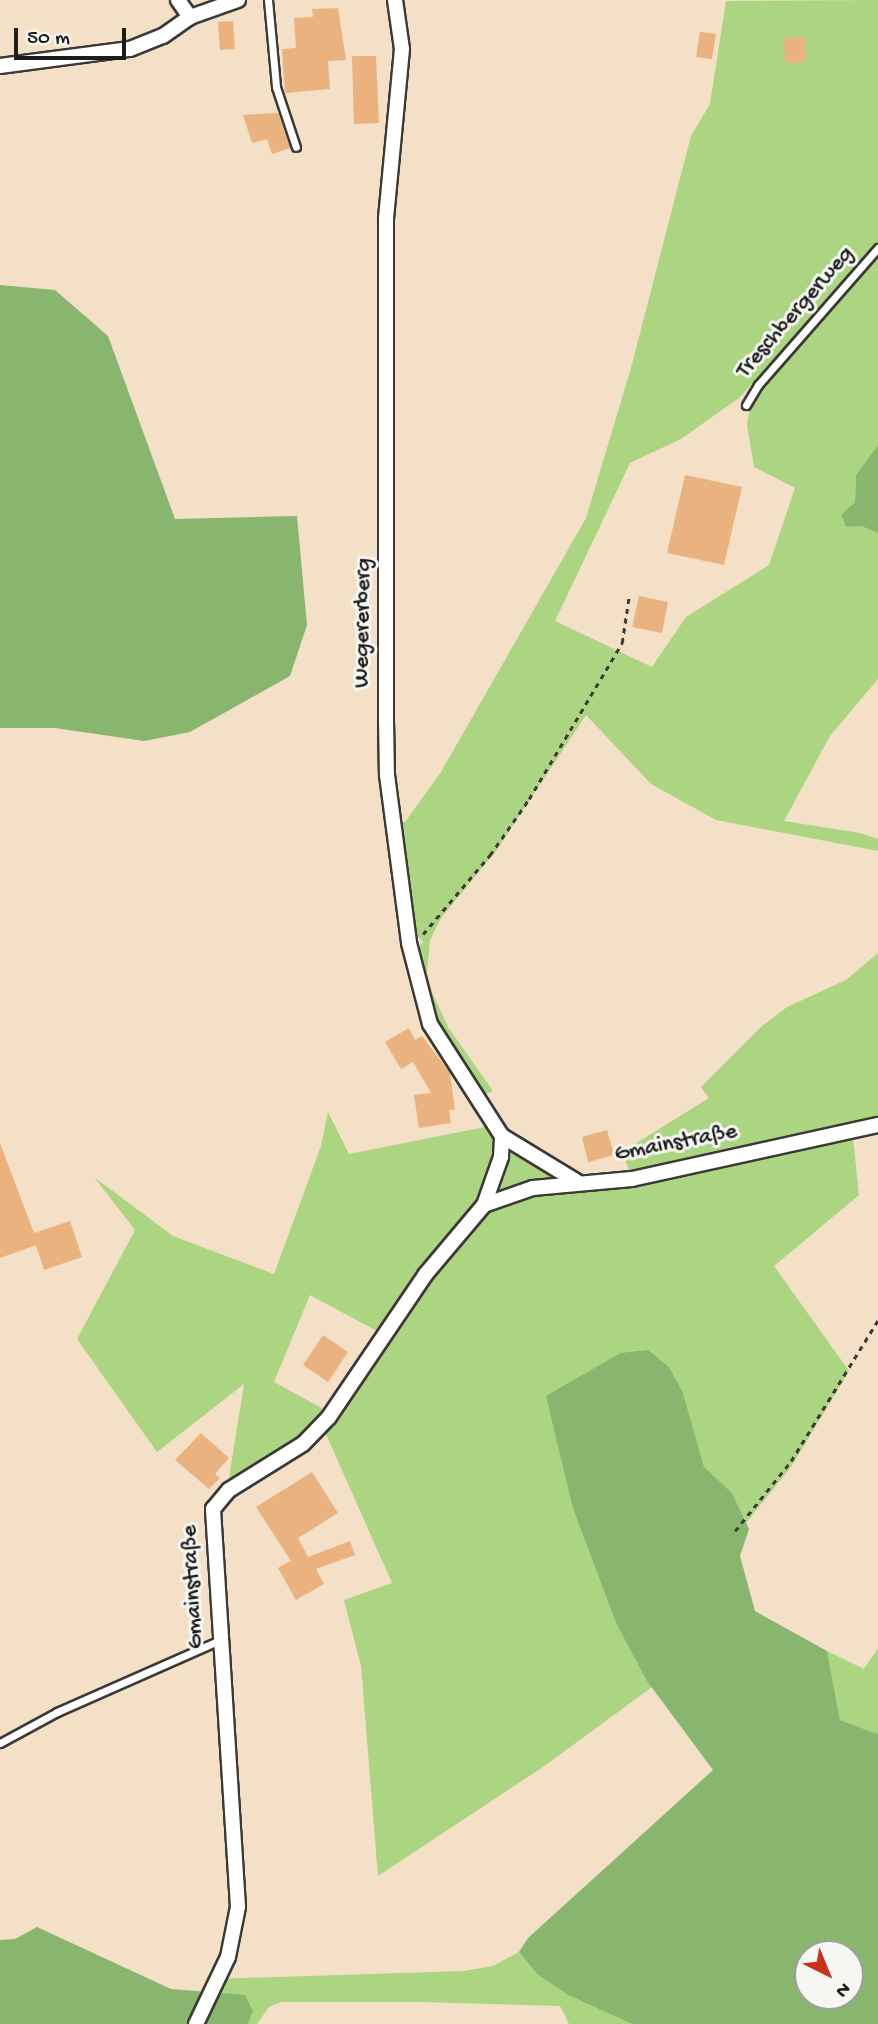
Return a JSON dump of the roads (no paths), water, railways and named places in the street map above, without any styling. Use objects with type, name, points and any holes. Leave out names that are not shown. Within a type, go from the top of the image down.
[{"type":"street","points":[[178,0],[190,17]]},
{"type":"street","points":[[0,66],[130,49],[163,36],[190,17],[238,0]]},
{"type":"street","name":"Wegererberg","points":[[395,0],[402,49],[386,219],[386,720],[387,775],[409,943],[430,1024],[502,1136],[576,1181]]},
{"type":"street","name":"Gmainstraße","points":[[484,1205],[533,1188],[576,1181],[632,1179],[878,1125]]},
{"type":"street","name":"Gmainstraße","points":[[196,2024],[228,1957],[238,1907],[213,1508],[229,1490],[303,1444],[330,1418],[425,1275],[484,1205],[502,1157],[502,1136]]},
{"type":"lane","points":[[268,0],[276,87],[296,147]]},
{"type":"lane","name":"Treschbergerweg","points":[[746,405],[758,385],[878,248]]},
{"type":"lane","points":[[0,1744],[58,1712],[220,1640]]}]
